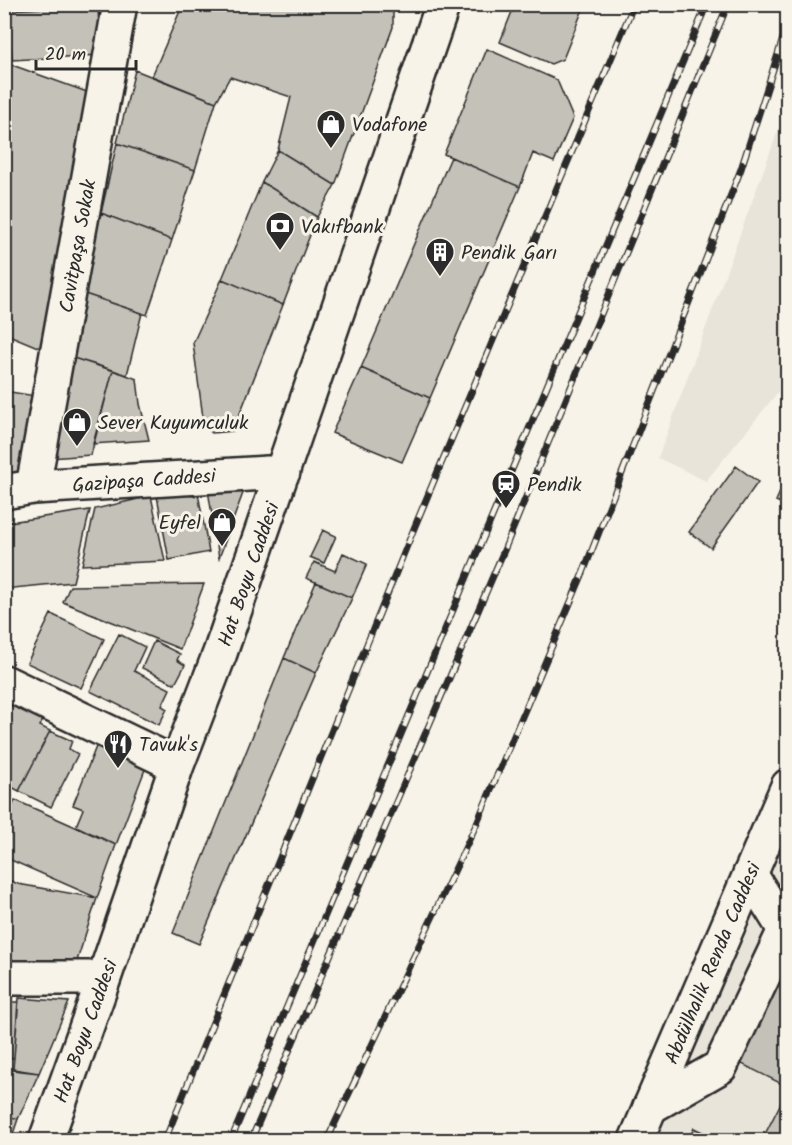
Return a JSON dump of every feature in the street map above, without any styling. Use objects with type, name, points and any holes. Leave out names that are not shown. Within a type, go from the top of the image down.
[{"type":"street","name":"Cavitpaşa Sokak","points":[[19,490],[120,4]]},
{"type":"street","name":"Hat Boyu Caddesi","points":[[46,1140],[177,765],[220,653],[443,4]]},
{"type":"street","name":"Gazipaşa Caddesi","points":[[19,490],[283,472]]},
{"type":"street","points":[[4,681],[177,765]]},
{"type":"street","name":"Abdülhalik Renda Caddesi","points":[[636,1140],[788,786]]},
{"type":"street","points":[[650,1107],[720,1067],[785,930],[750,873]]},
{"type":"street","points":[[4,978],[104,978]]},
{"type":"shaded area","points":[[787,106],[787,381],[706,481],[658,458]]},
{"type":"shaded area","points":[[787,819],[787,1140],[649,1140]]},
{"type":"building","points":[[183,4],[393,4],[393,27],[335,185],[278,150],[291,97],[230,77],[216,102],[152,76]]},
{"type":"building","points":[[515,4],[585,4],[563,59],[551,64],[500,42]]},
{"type":"building","points":[[98,5],[100,55],[12,60],[9,10]]},
{"type":"building","points":[[487,49],[557,80],[573,118],[554,162],[533,153],[520,187],[444,154]]},
{"type":"building","points":[[12,65],[101,97],[52,353],[4,333],[4,83]]},
{"type":"building","points":[[135,70],[216,102],[195,170],[117,143]]},
{"type":"building","points":[[117,143],[195,170],[172,240],[101,213]]},
{"type":"building","points":[[278,150],[335,185],[317,217],[262,182]]},
{"type":"building","name":"Pendik Garı","points":[[451,157],[520,187],[430,398],[361,368]]},
{"type":"building","points":[[262,182],[317,217],[283,305],[222,279]]},
{"type":"building","points":[[101,213],[172,240],[147,315],[82,293]]},
{"type":"building","points":[[222,279],[283,305],[233,431],[212,433],[204,425],[193,343]]},
{"type":"building","points":[[82,293],[142,313],[127,375],[70,357]]},
{"type":"building","points":[[70,357],[113,370],[91,455],[50,458]]},
{"type":"building","points":[[361,368],[430,398],[402,462],[332,433]]},
{"type":"building","points":[[113,370],[137,379],[140,404],[149,440],[93,444]]},
{"type":"building","points":[[4,391],[36,396],[20,473],[4,475]]},
{"type":"building","points":[[736,466],[758,482],[711,548],[689,532]]},
{"type":"building","points":[[788,474],[788,506],[776,501]]},
{"type":"building","points":[[246,485],[219,558],[208,490]]},
{"type":"building","points":[[197,488],[209,552],[169,560],[157,496]]},
{"type":"building","points":[[151,496],[165,561],[82,565],[95,509]]},
{"type":"building","points":[[90,510],[73,582],[4,589],[4,559],[10,522]]},
{"type":"building","points":[[323,530],[336,536],[324,563],[310,557]]},
{"type":"building","points":[[343,553],[367,564],[352,598],[306,578],[314,562],[335,571]]},
{"type":"building","points":[[316,582],[352,598],[316,673],[284,658]]},
{"type":"building","points":[[204,584],[180,649],[63,602],[70,586]]},
{"type":"building","points":[[51,614],[104,639],[81,688],[27,663]]},
{"type":"building","points":[[119,634],[145,647],[134,671],[170,689],[162,706],[167,709],[159,725],[90,691]]},
{"type":"building","points":[[154,641],[180,654],[177,660],[185,665],[175,684],[142,668]]},
{"type":"building","points":[[284,658],[316,673],[199,944],[173,933]]},
{"type":"building","points":[[4,696],[45,716],[40,726],[50,731],[19,791],[4,783]]},
{"type":"building","points":[[50,731],[72,741],[69,749],[78,754],[51,807],[19,791]]},
{"type":"building","points":[[99,739],[149,759],[116,845],[76,826],[83,809],[73,805]]},
{"type":"building","points":[[15,800],[116,845],[97,898],[4,857],[4,825]]},
{"type":"building","points":[[4,878],[18,884],[97,898],[76,964],[4,959]]},
{"type":"building","points":[[788,945],[788,1082],[786,1086],[730,1058]]},
{"type":"building","points":[[4,994],[13,994],[11,1002],[18,1002],[14,1058],[4,1058]]},
{"type":"building","points":[[19,998],[69,1002],[39,1073],[13,1069]]},
{"type":"building","points":[[4,1069],[39,1073],[18,1119],[4,1115]]},
{"type":"building","points":[[787,1091],[788,1140],[762,1140]]},
{"type":"building","points":[[4,1115],[18,1119],[11,1140],[4,1140]]},
{"type":"building","points":[[694,1128],[719,1140],[688,1140]]},
{"type":"railway","points":[[165,1140],[415,526],[634,4]]},
{"type":"railway","points":[[231,1140],[707,4]]},
{"type":"railway","points":[[251,1140],[505,548],[728,4]]},
{"type":"railway","points":[[327,1140],[476,825],[583,573],[741,169],[788,23]]},
{"type":"place","name":"Vodafone","points":[[331,150]]},
{"type":"place","name":"Vakıfbank","points":[[280,252]]},
{"type":"place","name":"Pendik Garı","points":[[440,278]]},
{"type":"place","name":"Sever Kuyumculuk","points":[[77,448]]},
{"type":"place","name":"Pendik","points":[[506,510]]},
{"type":"place","name":"Eyfel","points":[[222,548]]},
{"type":"place","name":"Tavuk's","points":[[118,770]]}]
